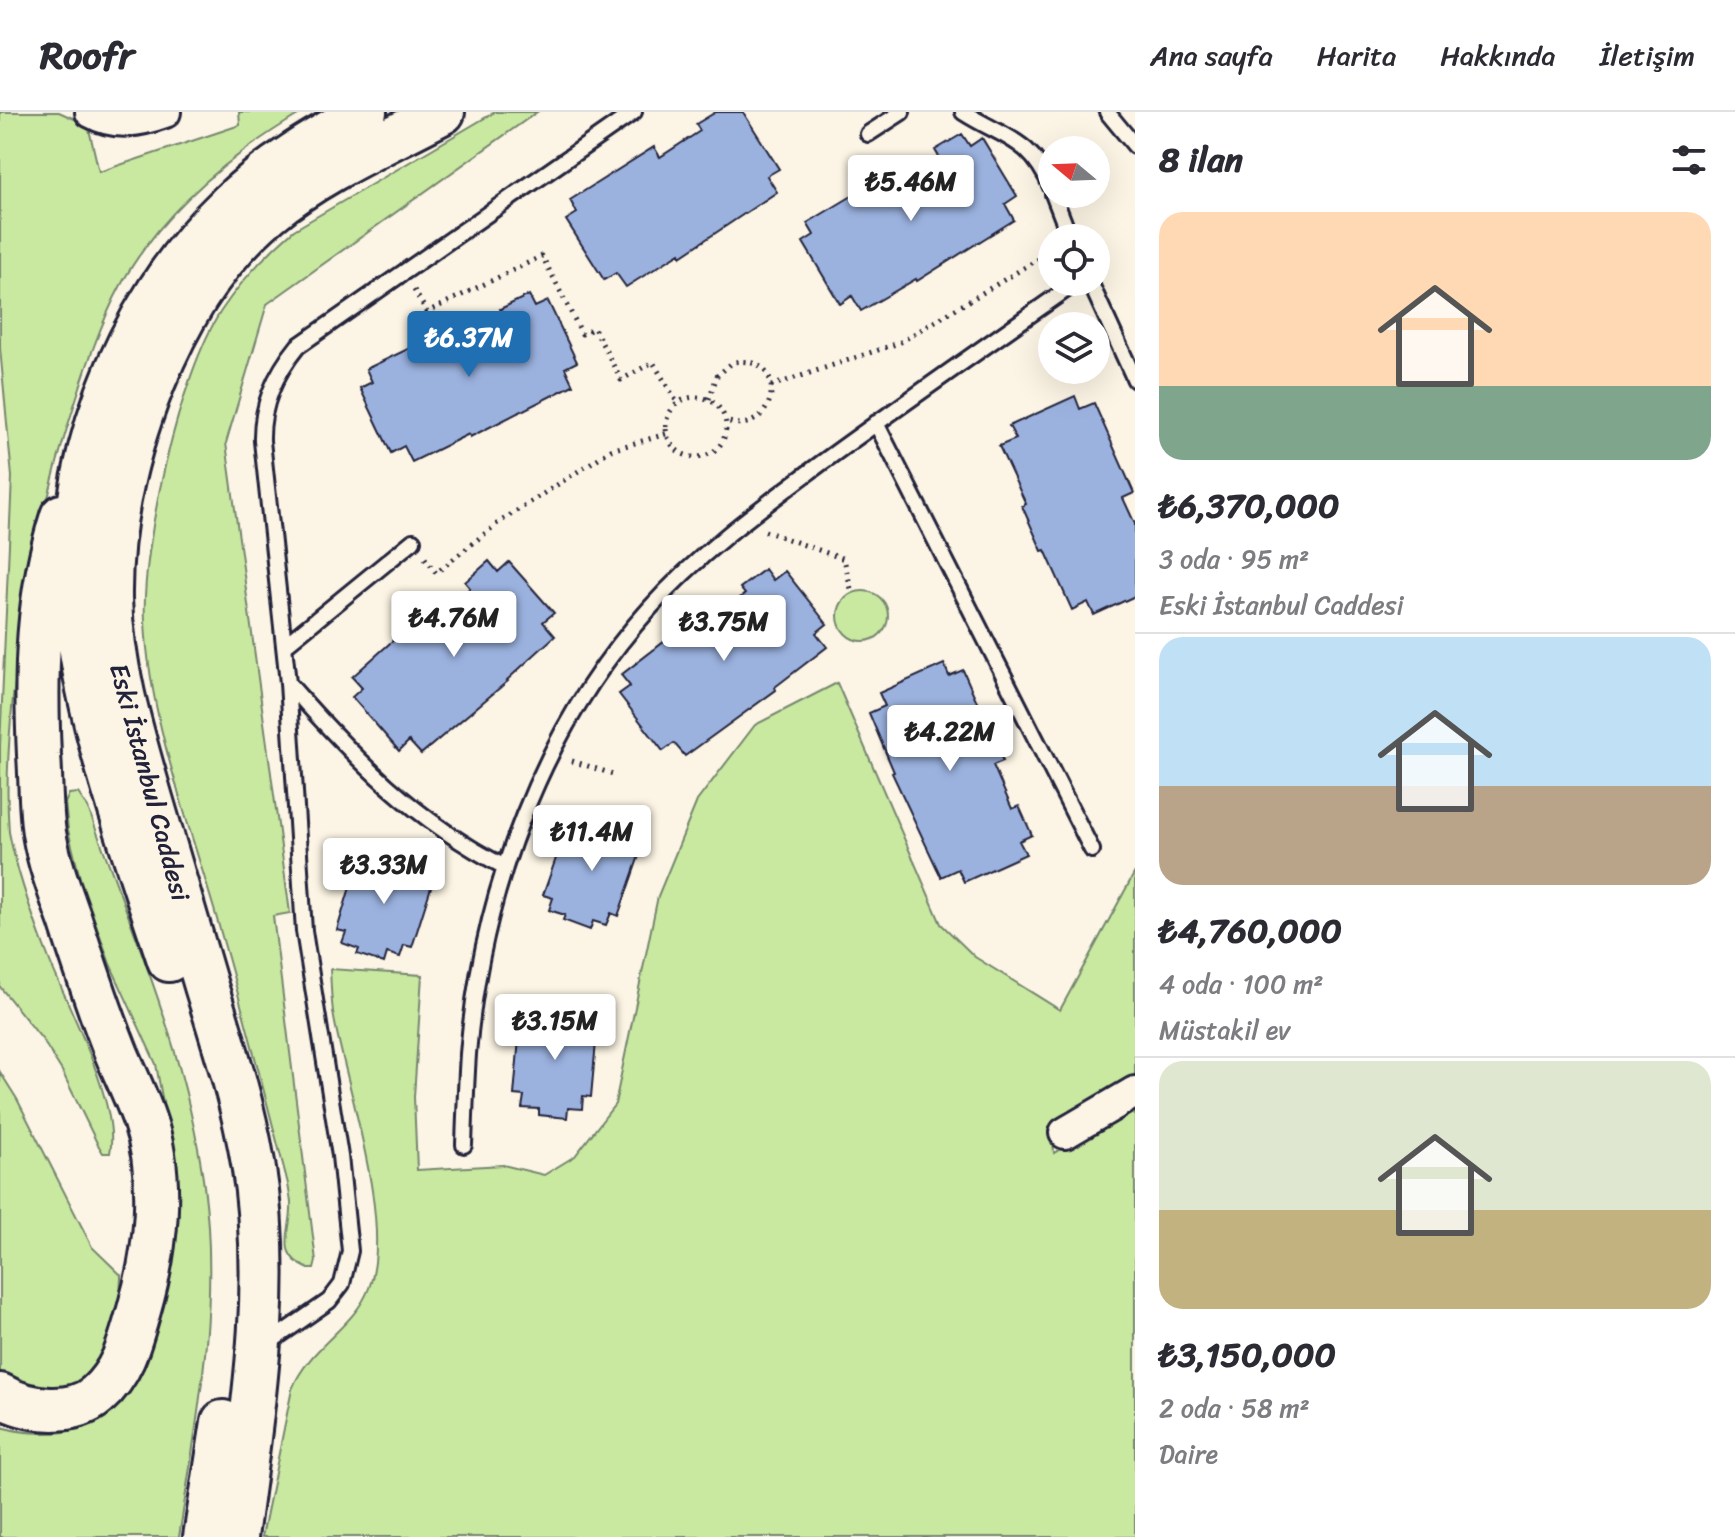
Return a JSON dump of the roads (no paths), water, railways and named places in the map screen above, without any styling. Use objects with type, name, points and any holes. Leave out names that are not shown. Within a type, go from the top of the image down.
[{"type":"main road","name":"Eski İstanbul Caddesi","points":[[205,1537],[229,1377],[230,1197],[215,1108],[106,687],[77,617],[76,570],[82,497],[112,379],[143,316],[182,257],[231,203],[262,177],[298,151],[365,112]]},
{"type":"main road","name":"Eski İstanbul Caddesi","points":[[106,687],[113,640],[110,600],[114,520],[142,411],[177,329],[221,262],[269,213],[334,170],[443,112]]},
{"type":"main road","points":[[2,1397],[36,1407],[67,1409],[89,1402],[104,1388],[122,1365],[144,1295],[154,1234],[155,1191],[144,1119],[88,977],[49,857],[41,804],[37,646],[49,557],[64,509],[95,437]]},
{"type":"main road","points":[[37,716],[49,701],[106,687]]},
{"type":"main road","name":"Eski İstanbul Caddesi","points":[[118,740],[246,1127],[258,1217],[259,1349],[236,1537]]},
{"type":"main road","points":[[40,763],[47,755],[59,750],[118,740]]},
{"type":"street","points":[[91,112],[102,118],[127,122],[165,112]]},
{"type":"street","points":[[1065,1133],[1135,1092]]},
{"type":"lane","points":[[259,1349],[329,1301],[342,1284],[350,1251],[340,1156],[304,931],[288,683],[262,441],[270,395],[285,362],[298,346],[634,112]]},
{"type":"lane","points":[[868,134],[902,112]]},
{"type":"lane","points":[[963,112],[1016,139],[1038,163]]},
{"type":"lane","points":[[1107,112],[1135,146]]},
{"type":"lane","points":[[464,1145],[468,1052],[478,986],[505,867],[539,779],[591,683],[650,608],[741,523],[876,423],[1057,296]]},
{"type":"lane","points":[[1096,296],[1135,380]]},
{"type":"lane","points":[[876,423],[1092,850]]},
{"type":"lane","points":[[284,646],[413,541]]},
{"type":"lane","points":[[288,683],[388,789],[480,854],[505,867]]}]
